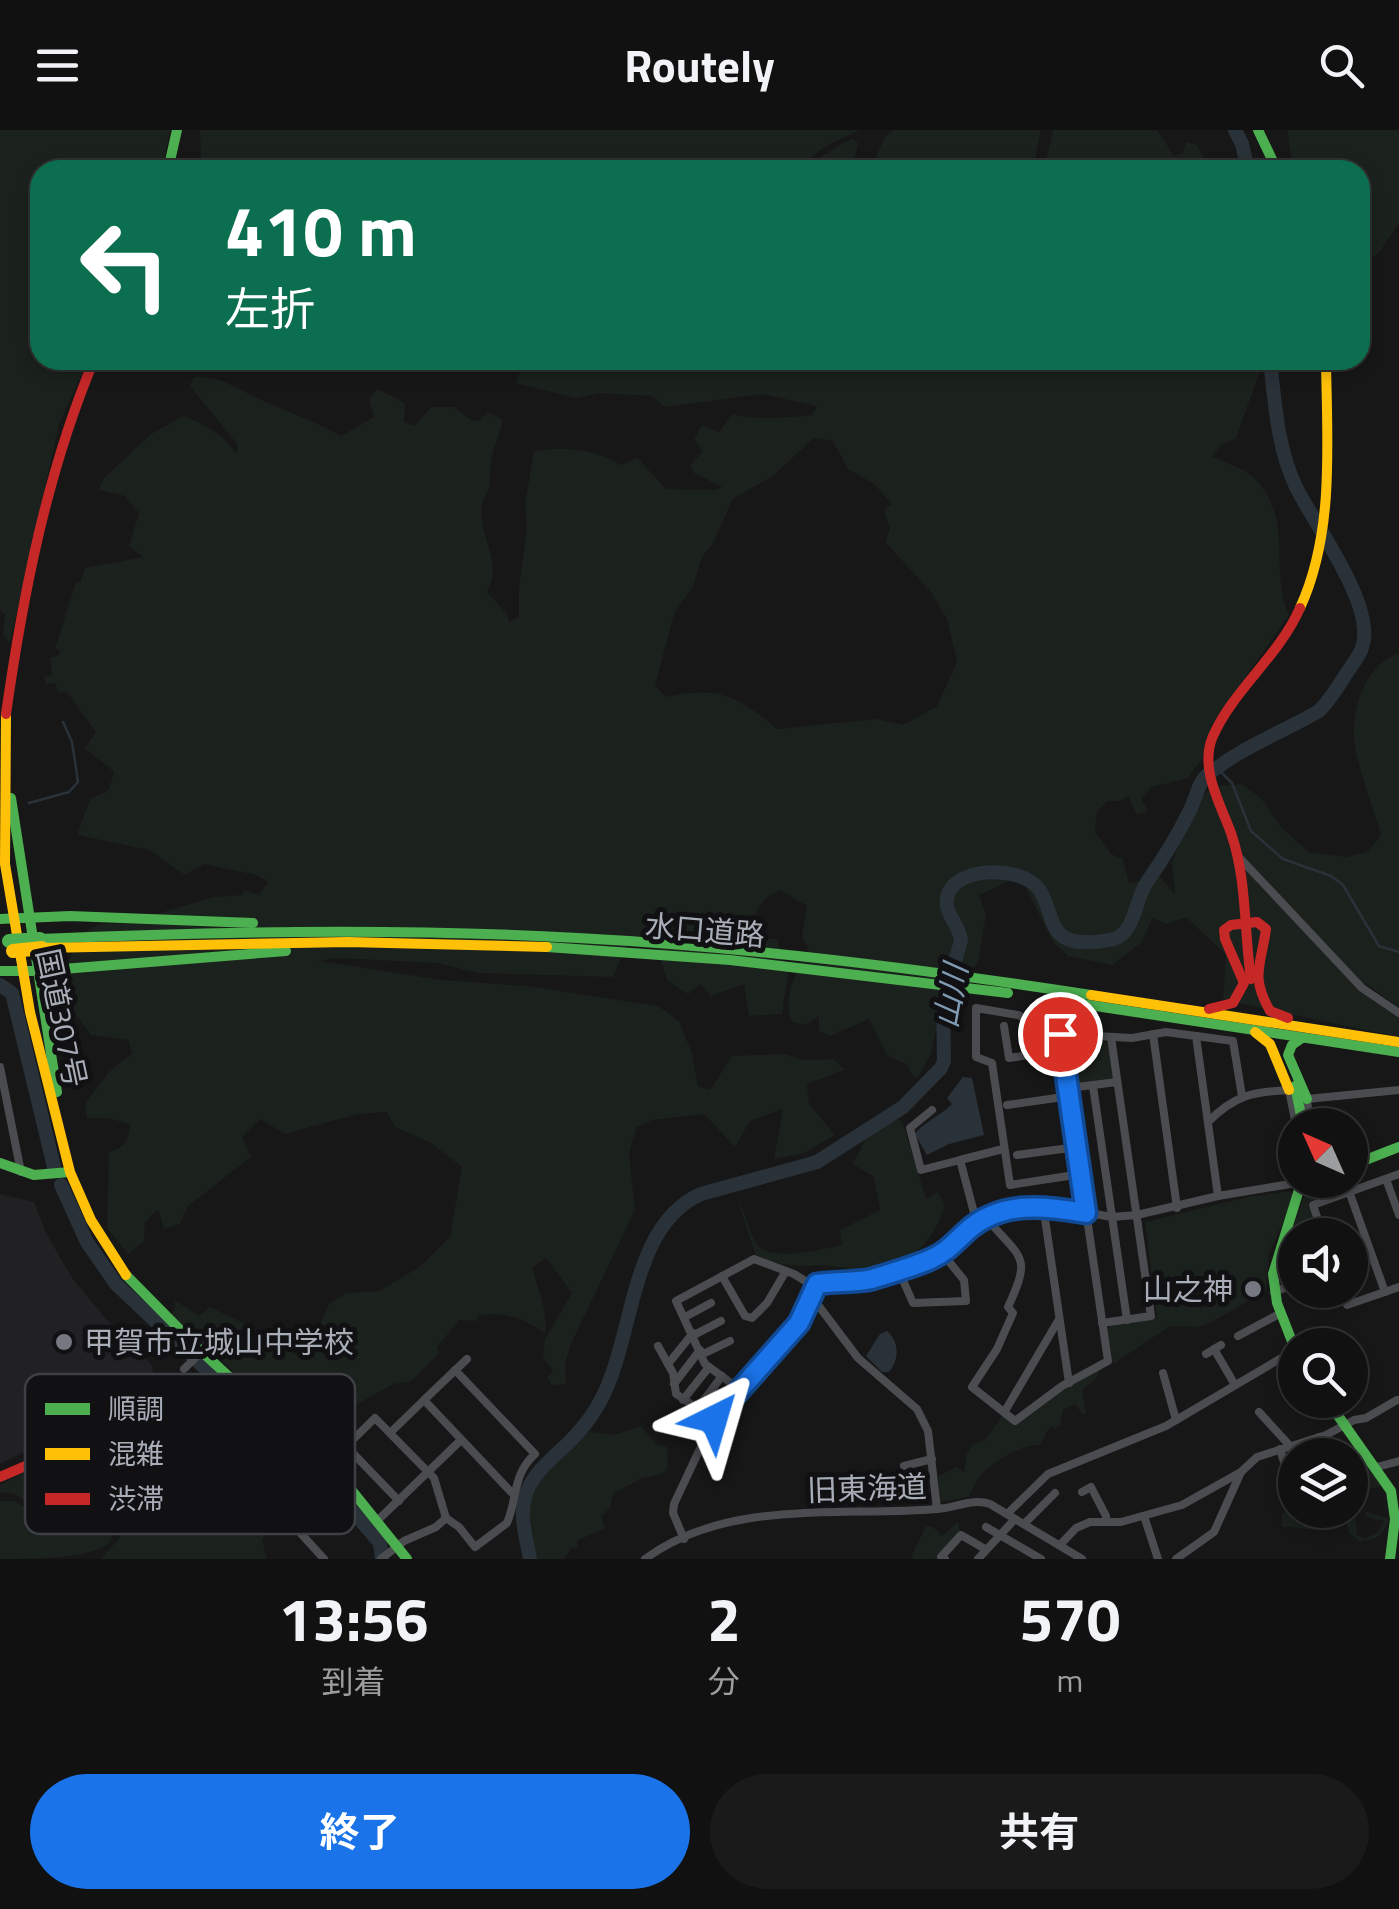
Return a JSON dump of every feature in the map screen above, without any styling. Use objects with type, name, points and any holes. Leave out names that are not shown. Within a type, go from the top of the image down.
[{"type":"main road","points":[[170,160],[177,130]]},
{"type":"main road","points":[[1258,130],[1272,160]]},
{"type":"main road","points":[[11,918],[4,731],[12,672],[52,478],[90,370]]},
{"type":"main road","points":[[1263,1013],[1252,983],[1236,854],[1210,773],[1209,747],[1215,730],[1270,663],[1310,584],[1324,518],[1326,370]]},
{"type":"main road","points":[[5,761],[3,832],[11,918]]},
{"type":"main road","points":[[11,918],[318,925],[336,926],[342,932]]},
{"type":"main road","name":"国道307号","points":[[11,918],[52,1054],[60,1128],[70,1172],[92,1220],[124,1271],[193,1360],[214,1374]]},
{"type":"main road","points":[[1194,1012],[1226,1007],[1241,994],[1241,968],[1224,943],[1222,932],[1228,926],[1257,922],[1266,928],[1256,971],[1258,988],[1270,1011],[1322,1026],[1327,1031]]},
{"type":"main road","name":"水口道路","points":[[6,946],[219,932],[488,934],[658,943],[1399,1042]]},
{"type":"main road","points":[[0,971],[30,972],[364,946],[371,942]]},
{"type":"main road","name":"水口道路","points":[[41,944],[371,942],[523,946],[675,954],[934,978]]},
{"type":"main road","name":"水口道路","points":[[967,982],[1399,1052]]},
{"type":"main road","points":[[1254,1031],[1270,1044],[1289,1090]]},
{"type":"main road","points":[[1302,1038],[1292,1045],[1288,1055],[1307,1099]]},
{"type":"main road","points":[[1274,1040],[1300,1108]]},
{"type":"main road","points":[[1368,1159],[1399,1148]]},
{"type":"main road","points":[[0,1164],[49,1178],[70,1172]]},
{"type":"main road","points":[[1287,1328],[1274,1292],[1276,1256],[1300,1198]]},
{"type":"main road","points":[[1340,1418],[1358,1448],[1377,1467],[1395,1504],[1390,1559]]},
{"type":"main road","points":[[0,1477],[25,1466]]},
{"type":"main road","name":"国道307号","points":[[355,1496],[407,1559]]},
{"type":"street","points":[[1236,854],[1362,988],[1399,1013]]},
{"type":"street","points":[[1081,1174],[1010,1185],[992,1063],[976,1057],[976,1008],[1018,1015],[1060,1034],[1132,1038],[1153,1034],[1234,1041],[1242,1096]]},
{"type":"street","points":[[1004,1026],[1009,1058],[1063,1050]]},
{"type":"street","points":[[987,1219],[1023,1266],[1023,1275],[1008,1307],[1013,1313],[997,1349],[972,1387],[1014,1420],[1108,1361],[1060,1034]]},
{"type":"street","points":[[1153,1034],[1178,1208]]},
{"type":"street","points":[[1102,1324],[1151,1316],[1111,1036]]},
{"type":"street","points":[[1196,1036],[1218,1196]]},
{"type":"street","points":[[0,1067],[20,1172]]},
{"type":"street","points":[[1007,1104],[1117,1082]]},
{"type":"street","points":[[1093,1086],[1127,1320]]},
{"type":"street","points":[[1208,1122],[1228,1102],[1242,1096],[1289,1090],[1296,1108]]},
{"type":"street","points":[[1306,1108],[1307,1099],[1399,1090]]},
{"type":"street","points":[[932,1110],[910,1128],[921,1170],[1003,1149]]},
{"type":"street","points":[[1017,1155],[1077,1147]]},
{"type":"street","points":[[960,1160],[978,1224]]},
{"type":"street","points":[[1368,1185],[1399,1174]]},
{"type":"street","points":[[1386,1179],[1399,1215]]},
{"type":"street","points":[[684,1539],[673,1513],[674,1504],[714,1419],[799,1323],[813,1292],[828,1282],[869,1280],[942,1253],[978,1224],[1010,1210],[1044,1206],[1112,1217],[1138,1215],[1278,1186]]},
{"type":"street","points":[[1317,1218],[1313,1206],[1334,1198]]},
{"type":"street","points":[[1351,1198],[1385,1292]]},
{"type":"street","points":[[1044,1206],[1069,1383]]},
{"type":"street","points":[[898,1270],[913,1303],[966,1301],[964,1280],[942,1253]]},
{"type":"street","points":[[739,1389],[709,1367],[676,1300],[754,1259],[786,1271],[813,1292],[858,1358],[918,1409],[928,1431],[938,1509]]},
{"type":"street","points":[[722,1276],[745,1316],[752,1318],[767,1303],[786,1271]]},
{"type":"street","points":[[1368,1298],[1399,1287]]},
{"type":"street","points":[[1274,1292],[1278,1290]]},
{"type":"street","points":[[685,1318],[710,1303]]},
{"type":"street","points":[[1238,1336],[1281,1313]]},
{"type":"street","points":[[668,1364],[694,1334],[721,1320]]},
{"type":"street","points":[[1004,1411],[1059,1320]]},
{"type":"street","points":[[674,1384],[700,1352],[730,1340]]},
{"type":"street","points":[[658,1346],[668,1364],[676,1394],[714,1419]]},
{"type":"street","points":[[1214,1349],[1234,1385]]},
{"type":"street","points":[[390,1432],[467,1359]]},
{"type":"street","points":[[978,1559],[1055,1471],[1176,1420],[1278,1359]]},
{"type":"street","points":[[683,1400],[709,1367]]},
{"type":"street","points":[[355,1437],[375,1418],[434,1478],[446,1518],[475,1547],[507,1523],[512,1494],[524,1464],[535,1454],[455,1370]]},
{"type":"street","points":[[1163,1373],[1176,1420]]},
{"type":"street","points":[[698,1408],[722,1376]]},
{"type":"street","points":[[424,1400],[512,1494]]},
{"type":"street","points":[[1319,1438],[1397,1400]]},
{"type":"street","points":[[1259,1412],[1278,1438]]},
{"type":"street","points":[[378,1520],[462,1440]]},
{"type":"street","points":[[1060,1546],[1076,1528],[1090,1522],[1144,1516],[1182,1505],[1242,1472],[1257,1456],[1278,1449]]},
{"type":"street","points":[[355,1455],[399,1500]]},
{"type":"street","points":[[904,1466],[932,1459]]},
{"type":"street","points":[[1377,1467],[1399,1461]]},
{"type":"street","points":[[1176,1559],[1214,1532],[1242,1472]]},
{"type":"street","points":[[1082,1492],[1091,1487],[1106,1522]]},
{"type":"street","points":[[1015,1519],[1055,1492]]},
{"type":"street","name":"旧東海道","points":[[645,1559],[684,1539],[762,1516],[938,1509],[976,1501],[1082,1559]]},
{"type":"street","points":[[1144,1516],[1158,1559]]},
{"type":"street","points":[[383,1558],[446,1518]]},
{"type":"street","points":[[986,1527],[1041,1559]]},
{"type":"street","points":[[301,1534],[324,1559]]},
{"type":"street","points":[[945,1559],[941,1557],[961,1534],[985,1549]]},
{"type":"shaded area","points":[[0,130],[170,130],[164,160],[30,160],[30,370],[84,370],[59,425],[10,643],[3,635],[5,614],[0,610]]},
{"type":"shaded area","points":[[200,130],[860,130],[824,147],[809,160],[201,160]]},
{"type":"shaded area","points":[[893,130],[1041,130],[1035,160],[875,160],[885,137]]},
{"type":"shaded area","points":[[1053,130],[1157,130],[1174,156],[1182,153],[1187,142],[1197,145],[1205,160],[1046,160]]},
{"type":"shaded area","points":[[1287,130],[1399,130],[1399,223],[1370,260],[1370,160],[1292,160]]},
{"type":"shaded area","points":[[852,139],[858,143],[854,160],[813,160]]},
{"type":"shaded area","points":[[525,370],[1260,370],[1236,438],[1221,445],[1212,456],[1250,474],[1267,494],[1278,528],[1283,598],[1289,615],[1210,728],[1206,754],[1188,778],[1152,787],[1141,798],[1148,811],[1137,815],[1128,796],[1122,801],[1108,801],[1097,811],[1095,832],[1111,854],[1123,859],[1129,883],[1160,877],[1175,894],[1172,862],[1194,805],[1213,786],[1242,784],[1261,798],[1283,829],[1309,852],[1346,857],[1367,852],[1381,835],[1355,747],[1356,711],[1370,676],[1399,653],[1399,1008],[1365,983],[1363,990],[1399,1016],[1399,1037],[1223,1000],[1226,955],[1186,917],[1167,924],[1152,918],[1142,942],[1112,965],[1068,956],[1053,942],[1020,876],[979,895],[986,915],[978,962],[940,1010],[931,1053],[918,1078],[907,1065],[887,1055],[869,1019],[830,1036],[819,1031],[819,1016],[806,1025],[792,1022],[790,995],[795,975],[809,950],[802,936],[807,906],[780,890],[758,909],[753,937],[777,939],[788,974],[782,1014],[749,1016],[744,984],[711,996],[701,984],[688,994],[667,980],[653,936],[630,937],[613,977],[478,973],[437,963],[336,958],[319,961],[658,1006],[679,1021],[692,1053],[698,1086],[710,1090],[732,1056],[786,1054],[802,1060],[834,1059],[844,1070],[807,1084],[809,1104],[835,1135],[804,1153],[774,1159],[783,1109],[750,1121],[735,1147],[704,1114],[652,1120],[636,1128],[629,1154],[635,1210],[570,1346],[566,1384],[552,1385],[547,1378],[553,1371],[543,1357],[545,1339],[572,1293],[546,1258],[533,1267],[544,1307],[545,1333],[504,1315],[459,1320],[437,1347],[440,1353],[410,1382],[393,1384],[355,1406],[355,1374],[236,1374],[170,1315],[175,1300],[199,1316],[210,1307],[266,1334],[283,1336],[287,1350],[300,1356],[316,1335],[329,1304],[346,1293],[379,1291],[421,1266],[450,1237],[462,1167],[431,1143],[395,1127],[387,1112],[358,1114],[285,1134],[260,1119],[242,1137],[251,1157],[188,1206],[180,1224],[164,1229],[158,1209],[145,1222],[144,1241],[128,1254],[107,1228],[109,1152],[125,1142],[130,1124],[87,1118],[85,1103],[110,1071],[132,1053],[128,1040],[91,1035],[80,1020],[57,1005],[59,986],[79,936],[99,924],[126,923],[214,897],[242,895],[245,890],[259,895],[268,882],[256,875],[204,864],[185,875],[149,850],[77,835],[90,799],[109,790],[114,772],[85,748],[96,732],[67,692],[58,693],[55,683],[46,684],[44,677],[52,675],[50,658],[59,655],[60,650],[55,649],[76,582],[80,583],[85,568],[143,557],[129,546],[139,513],[125,496],[99,490],[103,479],[151,434],[183,416],[213,430],[236,453],[238,445],[190,386],[194,377],[223,381],[341,436],[374,417],[369,398],[378,389],[405,403],[404,422],[414,426],[431,407],[454,407],[471,420],[479,421],[488,412],[503,420],[481,513],[493,573],[487,592],[507,614],[509,622],[519,617],[527,528],[525,503],[534,451],[579,450],[621,465],[638,458],[666,489],[715,490],[722,487],[694,473],[690,466],[703,451],[694,440],[702,425],[719,432],[733,414],[760,418],[812,415],[817,406],[762,394],[665,407],[652,396],[600,393],[576,398],[516,383]],"holes":[[[814,438],[833,441],[848,469],[874,484],[892,504],[884,511],[890,529],[885,542],[931,592],[947,619],[957,662],[937,706],[903,725],[876,719],[777,729],[751,708],[726,696],[700,692],[666,697],[655,686],[674,614],[693,586],[702,557],[712,545],[733,499],[773,476]]]},
{"type":"shaded area","points":[[1069,1038],[1103,1040],[1109,1045],[1114,1078],[1074,1086],[1065,1043]]},
{"type":"shaded area","points":[[963,1077],[972,1078],[984,1135],[949,1144],[927,1155],[915,1134],[952,1104],[947,1098]]},
{"type":"shaded area","points":[[895,1117],[903,1123],[926,1199],[938,1192],[945,1205],[922,1247],[899,1264],[853,1275],[847,1268],[779,1264],[755,1254],[738,1200],[757,1244],[764,1250],[785,1254],[842,1245],[840,1230],[880,1210],[874,1177],[853,1164],[869,1131]]},
{"type":"shaded area","points":[[1278,1193],[1278,1198],[1292,1198],[1285,1218],[1278,1218],[1278,1234],[1269,1254],[1266,1291],[1210,1323],[1198,1327],[1170,1326],[1113,1364],[1107,1330],[1111,1325],[1157,1318],[1145,1222]]},
{"type":"shaded area","name":"甲賀市立城山中学校","points":[[0,1194],[34,1202],[46,1233],[72,1278],[152,1365],[153,1374],[25,1374],[25,1452],[0,1464]]},
{"type":"shaded area","points":[[1304,1198],[1322,1198],[1308,1203],[1313,1218],[1296,1218]]},
{"type":"shaded area","points":[[887,1331],[896,1345],[896,1356],[889,1372],[882,1372],[866,1356],[880,1334]]},
{"type":"shaded area","points":[[1101,1368],[1096,1379],[1082,1390],[1086,1414],[1075,1404],[1063,1410],[1060,1425],[1055,1429],[1050,1426],[1040,1445],[1017,1451],[993,1465],[981,1475],[968,1497],[940,1502],[938,1476],[956,1467],[964,1472],[972,1445],[985,1440],[1003,1415],[1015,1425]]},
{"type":"shaded area","points":[[641,1426],[657,1445],[667,1447],[668,1467],[662,1474],[642,1478],[613,1494],[610,1508],[601,1516],[605,1528],[577,1541],[578,1549],[572,1548],[563,1559],[535,1559],[528,1497],[542,1473],[586,1431],[614,1435]]},
{"type":"shaded area","points":[[1368,1465],[1369,1466],[1381,1486],[1368,1489]]},
{"type":"shaded area","points":[[25,1472],[25,1501],[0,1493],[0,1485]]},
{"type":"shaded area","points":[[0,1501],[14,1501],[25,1508],[25,1534],[113,1534],[109,1543],[89,1552],[0,1559]]},
{"type":"shaded area","points":[[1368,1512],[1389,1519],[1375,1538],[1359,1541],[1348,1528],[1356,1528],[1357,1535],[1365,1539],[1379,1531],[1384,1521],[1368,1517]]},
{"type":"shaded area","points":[[958,1522],[960,1531],[935,1559],[912,1559],[926,1526],[942,1536]]},
{"type":"shaded area","points":[[119,1534],[267,1534],[262,1540],[267,1559],[101,1559]]},
{"type":"waterway","name":"山川","points":[[1235,130],[1246,160]]},
{"type":"waterway","name":"山川","points":[[530,1559],[523,1517],[527,1491],[541,1469],[585,1425],[601,1400],[620,1350],[641,1272],[663,1226],[680,1207],[701,1194],[817,1162],[903,1107],[941,1068],[943,1000],[961,941],[947,904],[952,887],[962,879],[989,872],[1018,876],[1038,888],[1054,925],[1066,938],[1094,942],[1121,936],[1204,779],[1233,757],[1319,711],[1357,658],[1364,631],[1361,610],[1290,472],[1278,425],[1271,370]]},
{"type":"waterway","points":[[29,803],[69,792],[78,782],[72,742],[63,722]]},
{"type":"waterway","points":[[1218,769],[1232,783],[1251,831],[1283,859],[1331,876],[1343,885],[1379,946],[1399,952]]},
{"type":"waterway","points":[[0,985],[12,993],[54,1167]]},
{"type":"waterway","points":[[61,1185],[87,1242],[116,1284],[211,1374]]},
{"type":"waterway","points":[[355,1514],[380,1543],[382,1559]]},
{"type":"traffic: fast","points":[[170,160],[177,130]]},
{"type":"traffic: fast","points":[[1258,130],[1272,160]]},
{"type":"traffic: fast","points":[[11,798],[57,1092]]},
{"type":"traffic: fast","points":[[0,919],[70,916],[253,923]]},
{"type":"traffic: fast","points":[[40,939],[309,932],[578,938],[835,960],[1091,995]]},
{"type":"traffic: fast","points":[[9,941],[40,939]]},
{"type":"traffic: fast","points":[[547,947],[730,960],[1008,993]]},
{"type":"traffic: fast","points":[[0,971],[286,951]]},
{"type":"traffic: fast","points":[[1069,1002],[1399,1052]]},
{"type":"traffic: fast","points":[[1302,1038],[1292,1045],[1288,1055],[1307,1099]]},
{"type":"traffic: fast","points":[[1295,1086],[1300,1108]]},
{"type":"traffic: fast","points":[[1368,1159],[1399,1147]]},
{"type":"traffic: fast","points":[[0,1163],[34,1175],[70,1172]]},
{"type":"traffic: fast","points":[[1287,1328],[1277,1303],[1273,1274],[1296,1198]]},
{"type":"traffic: fast","points":[[126,1275],[226,1374]]},
{"type":"traffic: fast","points":[[1340,1418],[1391,1491],[1395,1519],[1390,1559]]},
{"type":"traffic: fast","points":[[355,1494],[407,1559]]},
{"type":"traffic: slow","points":[[1300,608],[1319,549],[1324,517],[1326,370]]},
{"type":"traffic: slow","points":[[6,714],[5,864],[30,1012],[70,1172],[91,1220],[126,1275]]},
{"type":"traffic: slow","points":[[42,948],[348,942],[547,947]]},
{"type":"traffic: slow","points":[[13,951],[42,948]]},
{"type":"traffic: slow","points":[[1091,995],[1399,1042]]},
{"type":"traffic: slow","points":[[1255,1032],[1270,1044],[1289,1090]]},
{"type":"traffic: jam","points":[[6,714],[39,534],[63,446],[90,370]]},
{"type":"traffic: jam","points":[[1251,979],[1240,868],[1213,785],[1209,748],[1232,703],[1280,642],[1300,608]]},
{"type":"traffic: jam","points":[[1209,1009],[1233,1003],[1244,983],[1224,930],[1231,925],[1257,922],[1266,929],[1260,989],[1270,1011],[1288,1018]]},
{"type":"traffic: jam","points":[[0,1477],[25,1466]]},
{"type":"place","name":"山之神","points":[[1253,1289]]},
{"type":"place","name":"甲賀市立城山中学校","points":[[64,1342]]},
{"type":"route","points":[[714,1419],[799,1323],[817,1284],[869,1280],[928,1260],[960,1241],[964,1233],[978,1224],[1010,1210],[1044,1206],[1086,1213],[1060,1034]]}]
